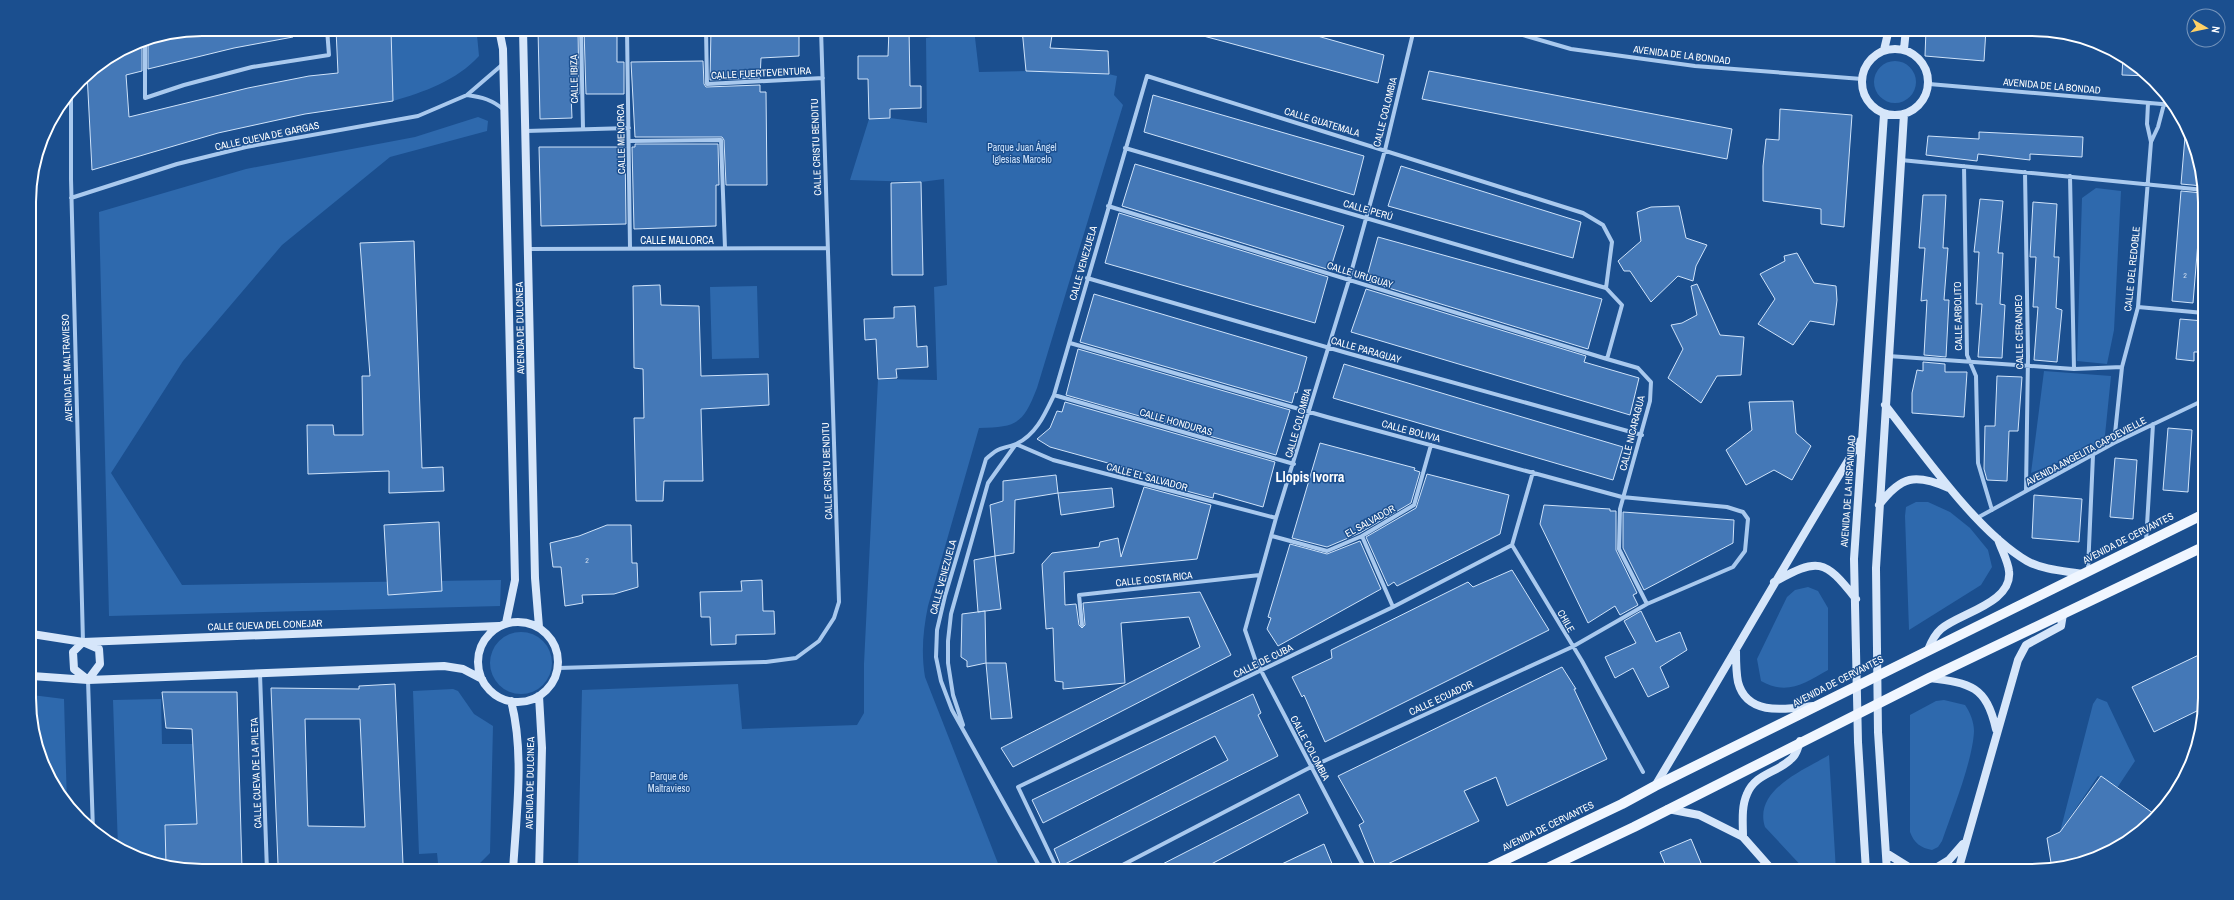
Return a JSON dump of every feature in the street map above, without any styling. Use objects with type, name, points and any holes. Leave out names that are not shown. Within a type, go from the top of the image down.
[{"type":"main road","name":"AVENIDA DE DULCINEA","points":[[501,36],[504,49],[515,580],[503,625]]},
{"type":"main road","name":"AVENIDA DE DULCINEA","points":[[523,36],[535,578],[539,627]]},
{"type":"main road","points":[[1884,50],[1887,36]]},
{"type":"main road","points":[[1904,49],[1905,36]]},
{"type":"main road","points":[[1904,49],[1920,60],[1926,68],[1929,84],[1924,98],[1919,105],[1904,114],[1884,114],[1874,108],[1867,101],[1863,91],[1862,79],[1865,67],[1870,60],[1884,50],[1904,49]]},
{"type":"main road","name":"AVENIDA DE LA HISPANIDAD","points":[[1866,864],[1858,742],[1855,525],[1884,114]]},
{"type":"main road","points":[[1887,864],[1876,646],[1876,568],[1878,506],[1904,114]]},
{"type":"main road","points":[[1885,405],[1951,489],[1977,518],[1998,538],[2028,561],[2039,566],[2086,573]]},
{"type":"main road","points":[[1655,786],[1736,651],[1774,583],[1861,439]]},
{"type":"main road","points":[[1878,506],[1891,490],[1904,481],[1922,478],[1931,480],[1951,489]]},
{"type":"main road","name":"AVENIDA DE CERVANTES","points":[[1497,864],[1622,804],[1655,786],[2198,517]]},
{"type":"main road","points":[[1928,650],[1933,638],[1941,629],[2000,596],[2007,585],[2009,571],[1998,538]]},
{"type":"main road","points":[[1555,864],[1668,809],[1820,731],[2198,549]]},
{"type":"main road","points":[[1774,583],[1804,566],[1822,566],[1840,578],[1856,599]]},
{"type":"main road","points":[[1960,864],[1997,730],[2022,651],[2026,645],[2061,626],[2062,614]]},
{"type":"main road","points":[[515,622],[531,623],[539,627],[548,635],[555,646],[558,668],[550,687],[539,696],[522,702],[511,701],[492,693],[482,679],[478,661],[481,646],[492,631],[503,625],[515,622]]},
{"type":"main road","name":"CALLE CUEVA DEL CONEJAR","points":[[36,635],[83,642],[503,625]]},
{"type":"main road","points":[[83,642],[99,649],[100,664],[88,680],[74,669],[73,652],[83,642]]},
{"type":"main road","points":[[1736,651],[1738,683],[1746,698],[1762,707],[1770,709],[1781,710],[1816,706]]},
{"type":"main road","points":[[36,676],[88,680],[444,666],[463,668],[482,679]]},
{"type":"main road","points":[[1929,678],[1957,682],[1978,690],[1992,712],[1997,730]]},
{"type":"main road","name":"AVENIDA DE DULCINEA","points":[[538,864],[542,748],[539,696]]},
{"type":"main road","name":"AVENIDA DE DULCINEA","points":[[511,701],[517,723],[519,747],[513,864]]},
{"type":"main road","points":[[1743,837],[1743,812],[1747,794],[1759,778],[1790,760],[1795,754],[1800,741]]},
{"type":"main road","points":[[1668,809],[1699,814],[1743,837],[1767,864]]},
{"type":"main road","points":[[1942,864],[1949,860],[1967,839]]},
{"type":"main road","points":[[1886,853],[1904,864]]},
{"type":"street","points":[[144,47],[145,98],[184,85],[252,67],[328,55],[327,36]]},
{"type":"street","name":"CALLE IBIZA","points":[[581,36],[583,129]]},
{"type":"street","name":"CALLE MENORCA","points":[[627,36],[630,248]]},
{"type":"street","name":"CALLE FUERTEVENTURA","points":[[706,36],[707,84],[823,78]]},
{"type":"street","name":"CALLE CRISTU BENDITU","points":[[558,668],[766,662],[796,658],[819,641],[834,618],[839,602],[821,36]]},
{"type":"street","name":"CALLE COLOMBIA","points":[[1362,864],[1262,671],[1245,630],[1276,518],[1310,412],[1349,280],[1384,150],[1412,36]]},
{"type":"street","name":"AVENIDA DE LA BONDAD","points":[[1526,36],[1571,49],[1695,66],[1862,79]]},
{"type":"street","name":"CALLE CUEVA DE GARGAS","points":[[71,198],[177,164],[246,147],[418,116],[467,95],[504,64]]},
{"type":"street","name":"CALLE GUATEMALA","points":[[1147,76],[1583,213],[1604,225],[1612,242],[1606,288]]},
{"type":"street","name":"CALLE VENEZUELA","points":[[1038,864],[952,710],[941,681],[936,657],[937,630],[951,574],[986,459],[997,449],[1016,444],[1029,436],[1042,421],[1054,395],[1147,76]]},
{"type":"street","name":"AVENIDA DE LA BONDAD","points":[[1929,84],[2164,104]]},
{"type":"street","points":[[467,95],[482,97],[493,101],[505,111]]},
{"type":"street","name":"AVENIDA DE MALTRAVIESO","points":[[71,100],[71,198],[83,642]]},
{"type":"street","name":"CALLE DEL REDOBLE","points":[[2114,443],[2122,367],[2138,307],[2151,142],[2147,124],[2148,102]]},
{"type":"street","name":"CALLE DEL REDOBLE","points":[[2151,142],[2158,127],[2164,104]]},
{"type":"street","points":[[526,130],[629,128]]},
{"type":"street","points":[[629,141],[721,140],[725,248]]},
{"type":"street","name":"CALLE PERÚ","points":[[1125,148],[1606,288]]},
{"type":"street","points":[[1900,160],[2198,189]]},
{"type":"street","name":"CALLE ARBOLITO","points":[[1964,166],[1966,355],[1976,376],[1978,463],[1992,510]]},
{"type":"street","name":"CALLE CERANDEO","points":[[2025,172],[2028,365],[2026,492]]},
{"type":"street","points":[[2070,176],[2074,369]]},
{"type":"street","name":"CALLE URUGUAY","points":[[1108,206],[1607,359]]},
{"type":"street","name":"CALLE MALLORCA","points":[[528,248],[827,248]]},
{"type":"street","name":"CALLE PARAGUAY","points":[[1087,278],[1329,348],[1642,435]]},
{"type":"street","points":[[1606,288],[1622,305],[1607,359]]},
{"type":"street","points":[[2138,307],[2198,312]]},
{"type":"street","name":"CALLE BOLIVIA","points":[[1070,343],[1310,412],[1622,497],[1727,507],[1742,512],[1748,519]]},
{"type":"street","points":[[1888,356],[2074,369],[2122,367]]},
{"type":"street","name":"CALLE NICARAGUA","points":[[1607,359],[1638,368],[1651,382],[1650,401],[1642,435],[1622,497],[1620,509],[1619,549],[1647,604]]},
{"type":"street","name":"CALLE HONDURAS","points":[[1054,395],[1294,464]]},
{"type":"street","name":"AVENIDA ANGELITA CAPDEVIELLE","points":[[1977,518],[2114,443],[2198,403]]},
{"type":"street","points":[[2146,542],[2153,424]]},
{"type":"street","name":"CALLE VENEZUELA","points":[[965,731],[954,696],[948,663],[948,641],[951,614],[988,483],[1016,444]]},
{"type":"street","name":"CALLE EL SALVADOR","points":[[1016,444],[1053,460],[1276,518]]},
{"type":"street","name":"EL SALVADOR","points":[[1272,536],[1327,551],[1362,536],[1414,505],[1432,445]]},
{"type":"street","points":[[2086,573],[2093,454]]},
{"type":"street","points":[[1512,545],[1533,472]]},
{"type":"street","name":"CALLE ECUADOR","points":[[1124,864],[1311,767],[1572,647],[1647,604],[1733,567],[1745,552],[1748,519]]},
{"type":"street","points":[[1362,536],[1393,607]]},
{"type":"street","name":"CALLE DE CUBA","points":[[1055,864],[1018,787],[1393,607],[1512,545]]},
{"type":"street","name":"CHILE","points":[[1512,545],[1643,772]]},
{"type":"street","name":"CALLE COSTA RICA","points":[[1082,625],[1079,595],[1260,575]]},
{"type":"street","name":"CALLE CUEVA DE LA PILETA","points":[[260,674],[267,864]]},
{"type":"street","points":[[88,680],[93,824]]},
{"type":"green space","points":[[391,36],[477,36],[479,56],[470,65],[450,79],[416,94],[393,101]]},
{"type":"green space","points":[[937,36],[975,36],[979,72],[1091,70],[1117,76],[1114,95],[1123,105],[1037,388],[1023,416],[1017,421],[1002,426],[979,428],[926,615],[923,650],[925,677],[998,864],[578,864],[582,690],[738,684],[742,729],[857,725],[864,713],[864,664],[878,379],[937,380],[934,287],[947,285],[944,179],[921,182],[850,180],[869,119],[890,118],[927,123],[926,38]]},
{"type":"green space","points":[[1895,61],[1910,67],[1916,82],[1910,97],[1895,103],[1880,97],[1874,82],[1880,67]]},
{"type":"green space","points":[[478,117],[488,121],[487,131],[390,157],[282,245],[183,361],[111,473],[182,585],[501,580],[500,606],[109,616],[99,212],[246,169],[415,137]]},
{"type":"green space","points":[[2096,188],[2121,191],[2114,330],[2107,364],[2077,361],[2082,198]]},
{"type":"green space","points":[[757,286],[759,358],[712,359],[710,287]]},
{"type":"green space","points":[[2044,371],[2111,376],[2104,445],[2031,473]]},
{"type":"green space","points":[[1916,502],[1928,502],[1950,512],[1970,528],[1988,550],[1992,567],[1981,585],[1909,630],[1905,516],[1906,507]]},
{"type":"green space","points":[[1808,587],[1818,591],[1828,608],[1828,670],[1796,686],[1788,688],[1770,685],[1761,681],[1757,659],[1787,597],[1795,590]]},
{"type":"green space","points":[[521,632],[538,637],[543,641],[547,646],[552,663],[547,680],[543,685],[538,689],[521,694],[504,689],[499,685],[495,680],[490,663],[495,646],[499,641],[504,637]]},
{"type":"green space","points":[[453,689],[458,691],[474,714],[493,726],[490,853],[480,863],[438,863],[437,853],[419,854],[413,691]]},
{"type":"green space","points":[[36,696],[64,699],[67,794],[53,772],[45,752],[39,731],[36,709]]},
{"type":"green space","points":[[2097,698],[2107,702],[2135,761],[2117,788],[2098,776],[2060,832],[2093,704]]},
{"type":"green space","points":[[161,699],[162,744],[195,744],[197,824],[165,825],[166,860],[148,855],[118,841],[113,700]]},
{"type":"green space","points":[[1944,700],[1965,705],[1969,711],[1974,731],[1973,743],[1966,771],[1942,841],[1938,847],[1932,850],[1924,848],[1918,844],[1910,832],[1910,715],[1936,701]]},
{"type":"green space","points":[[1829,755],[1836,864],[1799,864],[1765,827],[1763,814],[1766,802],[1773,792],[1795,775]]},
{"type":"building","points":[[191,36],[293,36],[234,48],[148,69],[148,45],[169,39]]},
{"type":"building","points":[[336,36],[391,36],[393,101],[305,114],[218,133],[92,170],[87,82],[101,70],[119,58],[142,47],[142,71],[126,75],[129,117],[248,88],[309,76],[338,73]]},
{"type":"building","points":[[538,36],[578,36],[579,94],[571,94],[572,118],[540,119]]},
{"type":"building","points":[[584,36],[617,36],[617,62],[624,62],[624,94],[586,94]]},
{"type":"building","points":[[711,36],[799,36],[799,56],[761,58],[760,78],[710,80]]},
{"type":"building","points":[[889,36],[909,36],[910,86],[921,86],[921,108],[890,109],[890,118],[869,119],[868,79],[858,79],[858,56],[888,56]]},
{"type":"building","points":[[1023,36],[1052,36],[1050,48],[1108,51],[1109,74],[1026,71]]},
{"type":"building","points":[[1203,36],[1318,36],[1384,55],[1378,83]]},
{"type":"building","points":[[1926,36],[1986,36],[1984,61],[1925,56]]},
{"type":"building","points":[[703,61],[704,84],[706,87],[760,85],[760,92],[766,92],[767,185],[726,185],[724,140],[722,137],[635,137],[631,62]]},
{"type":"building","points":[[2123,63],[2140,76],[2122,75]]},
{"type":"building","points":[[1429,71],[1732,129],[1727,159],[1422,99]]},
{"type":"building","points":[[1153,95],[1364,156],[1354,195],[1144,132]]},
{"type":"building","points":[[1780,109],[1852,115],[1844,227],[1821,224],[1821,209],[1763,201],[1763,166],[1766,139],[1779,140]]},
{"type":"building","points":[[1979,132],[2083,137],[2082,157],[2030,154],[2030,160],[1978,154],[1977,161],[1926,155],[1928,136],[1979,139]]},
{"type":"building","points":[[2185,138],[2195,169],[2198,186],[2181,184]]},
{"type":"building","points":[[635,144],[718,144],[719,185],[716,185],[716,226],[634,229],[632,147],[635,147]]},
{"type":"building","points":[[539,147],[625,147],[626,224],[541,226]]},
{"type":"building","points":[[1135,164],[1344,226],[1330,270],[1122,206]]},
{"type":"building","points":[[1401,166],[1581,222],[1573,258],[1388,206]]},
{"type":"building","points":[[921,182],[923,275],[892,275],[891,183]]},
{"type":"building","points":[[2181,191],[2198,193],[2198,242],[2193,303],[2172,301]]},
{"type":"building","points":[[1923,195],[1946,195],[1943,248],[1948,248],[1944,300],[1949,300],[1946,357],[1924,355],[1927,300],[1921,301],[1925,248],[1919,248]]},
{"type":"building","points":[[1980,199],[2003,201],[1998,253],[2003,253],[2000,304],[2005,305],[2002,358],[1978,357],[1982,304],[1976,304],[1979,252],[1974,252]]},
{"type":"building","points":[[2033,202],[2057,204],[2054,257],[2059,257],[2056,308],[2062,310],[2057,362],[2034,360],[2038,307],[2033,307],[2036,257],[2030,257]]},
{"type":"building","points":[[1679,206],[1686,238],[1707,245],[1696,266],[1693,281],[1678,276],[1651,302],[1630,271],[1624,271],[1618,261],[1641,241],[1637,212],[1651,207]]},
{"type":"building","points":[[1119,213],[1328,277],[1315,323],[1105,263]]},
{"type":"building","points":[[1378,237],[1602,299],[1588,349],[1369,282],[1372,274],[1368,273]]},
{"type":"building","points":[[414,241],[422,468],[443,467],[444,491],[389,493],[389,471],[308,474],[307,425],[333,425],[334,435],[363,435],[362,376],[370,376],[360,243]]},
{"type":"building","points":[[1797,253],[1814,283],[1836,286],[1837,300],[1834,325],[1810,321],[1793,345],[1758,324],[1775,299],[1760,274],[1785,261],[1784,256]]},
{"type":"building","points":[[1697,284],[1720,335],[1744,337],[1741,375],[1717,376],[1701,403],[1668,378],[1683,349],[1671,325],[1682,323],[1697,315],[1691,286]]},
{"type":"building","points":[[660,285],[661,305],[699,306],[701,376],[768,374],[769,405],[701,409],[703,481],[664,481],[663,501],[636,501],[634,418],[644,418],[643,369],[634,368],[633,286]]},
{"type":"building","points":[[1366,289],[1586,356],[1584,362],[1639,378],[1630,415],[1351,332]]},
{"type":"building","points":[[1094,294],[1307,357],[1297,393],[1295,392],[1292,403],[1080,342]]},
{"type":"building","points":[[915,306],[917,347],[927,346],[928,367],[896,369],[897,378],[878,379],[876,339],[865,340],[864,319],[894,318],[894,307]]},
{"type":"building","points":[[2180,319],[2198,320],[2198,352],[2194,352],[2194,361],[2176,359]]},
{"type":"building","points":[[1078,349],[1290,410],[1276,455],[1066,395]]},
{"type":"building","points":[[1923,362],[1945,364],[1945,372],[1967,372],[1964,417],[1912,413],[1912,393],[1917,370],[1923,371]]},
{"type":"building","points":[[1344,364],[1623,447],[1613,480],[1333,398]]},
{"type":"building","points":[[1997,376],[2022,377],[2018,431],[2009,431],[2007,481],[1987,480],[1984,469],[1985,426],[1995,426]]},
{"type":"building","points":[[1793,401],[1796,433],[1811,446],[1792,480],[1774,470],[1746,485],[1726,450],[1752,430],[1749,402]]},
{"type":"building","points":[[1065,402],[1275,462],[1263,507],[1214,493],[1213,498],[1156,483],[1173,481],[1050,447],[1037,439],[1050,428],[1057,411],[1062,412]]},
{"type":"building","points":[[2168,428],[2192,430],[2188,492],[2163,490]]},
{"type":"building","points":[[1320,443],[1415,468],[1414,470],[1420,472],[1411,503],[1360,533],[1327,547],[1292,538]]},
{"type":"building","points":[[2115,458],[2137,460],[2133,519],[2110,517]]},
{"type":"building","points":[[1427,474],[1509,495],[1500,534],[1397,586],[1394,582],[1388,586],[1366,537],[1416,508]]},
{"type":"building","points":[[1056,475],[1058,493],[1015,500],[1014,553],[995,556],[990,505],[1003,501],[1003,481]]},
{"type":"building","points":[[1144,487],[1211,505],[1197,559],[1064,572],[1065,605],[1076,604],[1079,625],[1082,628],[1085,625],[1083,603],[1200,592],[1231,655],[1013,767],[1001,748],[1200,647],[1189,617],[1121,623],[1125,683],[1063,689],[1063,682],[1055,681],[1053,628],[1046,629],[1042,564],[1052,553],[1099,547],[1100,542],[1118,538],[1121,557]]},
{"type":"building","points":[[1112,488],[1114,507],[1061,515],[1058,493]]},
{"type":"building","points":[[2034,495],[2082,499],[2079,542],[2032,538]]},
{"type":"building","points":[[1544,505],[1610,509],[1610,511],[1616,511],[1616,550],[1637,593],[1633,595],[1638,605],[1620,615],[1615,606],[1588,623],[1540,524]]},
{"type":"building","points":[[1623,512],[1734,520],[1733,543],[1644,590],[1623,548]]},
{"type":"building","points":[[439,522],[442,591],[388,595],[384,525]]},
{"type":"building","points":[[607,525],[631,525],[632,563],[637,563],[638,587],[614,594],[582,595],[583,603],[565,606],[561,567],[553,567],[550,543],[579,536]]},
{"type":"building","points":[[1360,541],[1381,589],[1278,646],[1267,629],[1271,618],[1268,617],[1290,544],[1327,554]]},
{"type":"building","points":[[995,556],[1001,609],[978,612],[974,560]]},
{"type":"building","points":[[1512,570],[1549,630],[1325,742],[1304,695],[1302,697],[1292,677],[1332,658],[1331,650],[1468,582],[1473,587]]},
{"type":"building","points":[[762,580],[763,611],[774,611],[775,634],[736,635],[736,644],[711,645],[710,617],[701,617],[700,592],[742,591],[741,581]]},
{"type":"building","points":[[985,611],[986,663],[967,667],[967,661],[961,657],[962,614]]},
{"type":"building","points":[[1641,611],[1656,642],[1680,632],[1687,650],[1660,667],[1669,687],[1648,697],[1633,668],[1615,678],[1605,657],[1636,643],[1624,621]]},
{"type":"building","points":[[2198,655],[2198,711],[2154,732],[2132,687]]},
{"type":"building","points":[[986,663],[1006,663],[1012,718],[991,719]]},
{"type":"building","points":[[1562,667],[1576,689],[1574,689],[1607,759],[1507,806],[1496,777],[1464,791],[1479,821],[1388,864],[1375,864],[1359,825],[1364,822],[1338,776]]},
{"type":"building","points":[[395,684],[403,864],[278,864],[271,688],[359,689],[359,686]],"holes":[[[305,719],[360,719],[365,827],[308,826]]]},
{"type":"building","points":[[162,692],[237,692],[242,864],[191,864],[166,860],[165,825],[197,824],[192,729],[166,728]]},
{"type":"building","points":[[1253,694],[1261,713],[1258,715],[1278,756],[1065,864],[1060,864],[1054,849],[1228,760],[1215,736],[1043,823],[1032,800]]},
{"type":"building","points":[[2101,776],[2152,812],[2133,830],[2106,847],[2086,855],[2051,863],[2047,838],[2060,832]]},
{"type":"building","points":[[1299,794],[1308,813],[1211,864],[1163,864]]},
{"type":"building","points":[[1691,839],[1701,863],[1665,864],[1660,852]]},
{"type":"building","points":[[1324,844],[1332,864],[1282,864]]},
{"type":"district","name":"Llopis Ivorra","points":[[1310,477]]},
{"type":"park label","name":"Parque Juan Ángel Iglesias Marcelo","points":[[1022,152]]},
{"type":"park label","name":"Parque de Maltravieso","points":[[669,782]]}]
